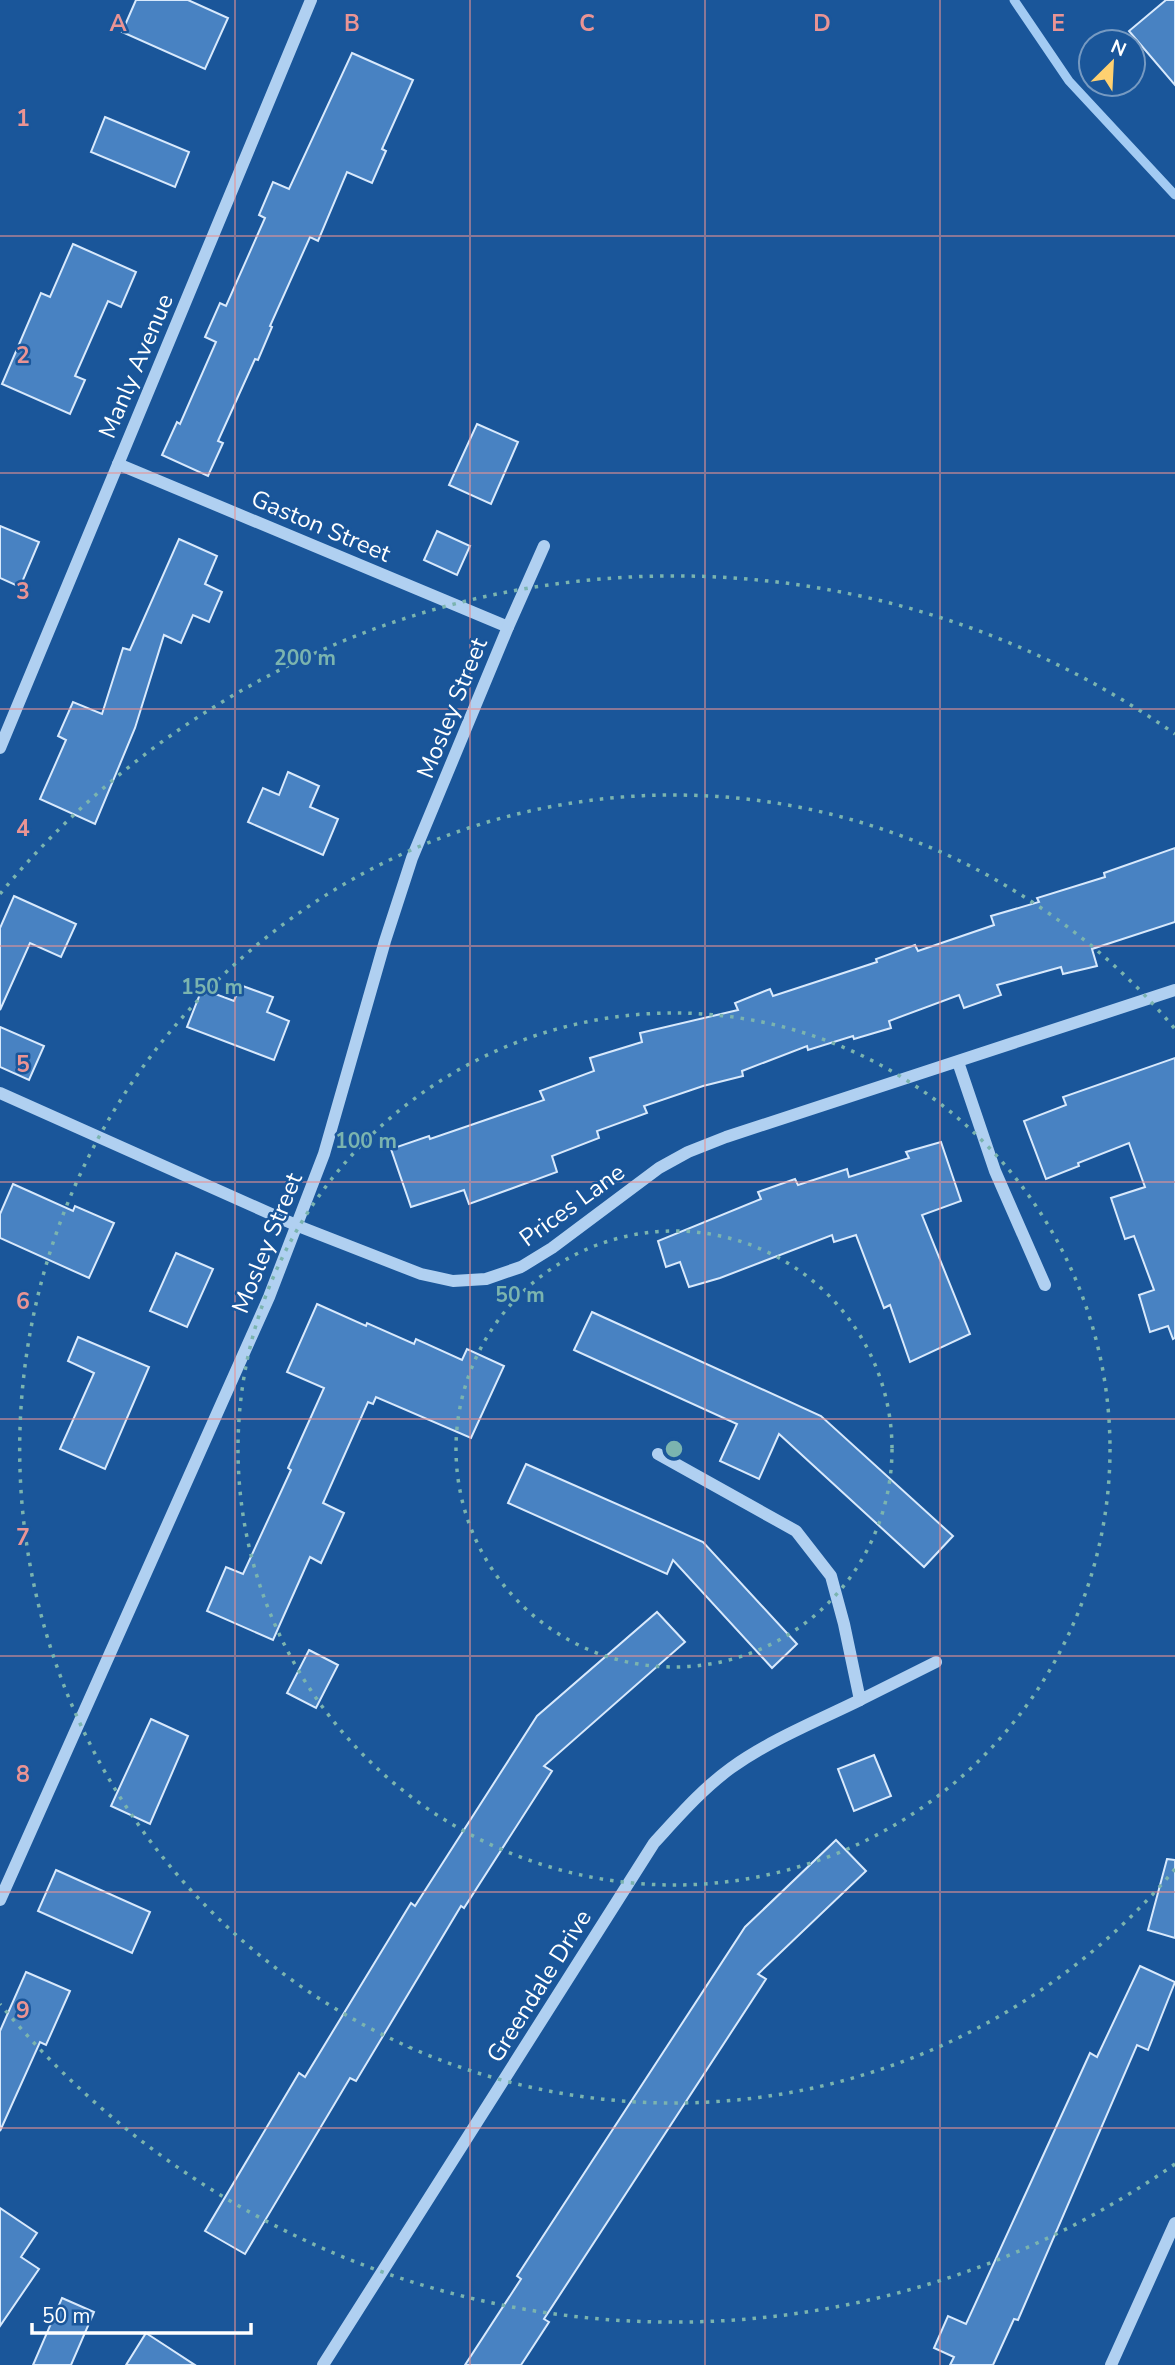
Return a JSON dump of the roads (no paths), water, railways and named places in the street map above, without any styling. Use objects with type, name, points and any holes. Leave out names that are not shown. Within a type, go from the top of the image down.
[{"type":"street","name":"Manly Avenue","points":[[0,748],[311,0]]},
{"type":"street","name":"Gaston Street","points":[[118,464],[508,627]]},
{"type":"street","name":"Mosley Street","points":[[0,1900],[265,1307],[298,1226],[339,1108],[385,941],[412,858],[544,546]]},
{"type":"street","name":"Prices Lane","points":[[0,1093],[298,1226],[421,1274],[453,1281],[486,1279],[521,1267],[552,1248],[659,1168],[688,1152],[726,1137],[1175,990]]},
{"type":"street","points":[[958,1062],[995,1171],[1045,1285]]},
{"type":"street","points":[[658,1454],[796,1531],[831,1576],[860,1700]]},
{"type":"street","name":"Greendale Drive","points":[[323,2365],[654,1843],[685,1808],[731,1768],[769,1745],[936,1662]]},
{"type":"street","points":[[1111,2365],[1175,2223]]},
{"type":"waterway","points":[[1014,0],[1069,81],[1175,195]]}]
